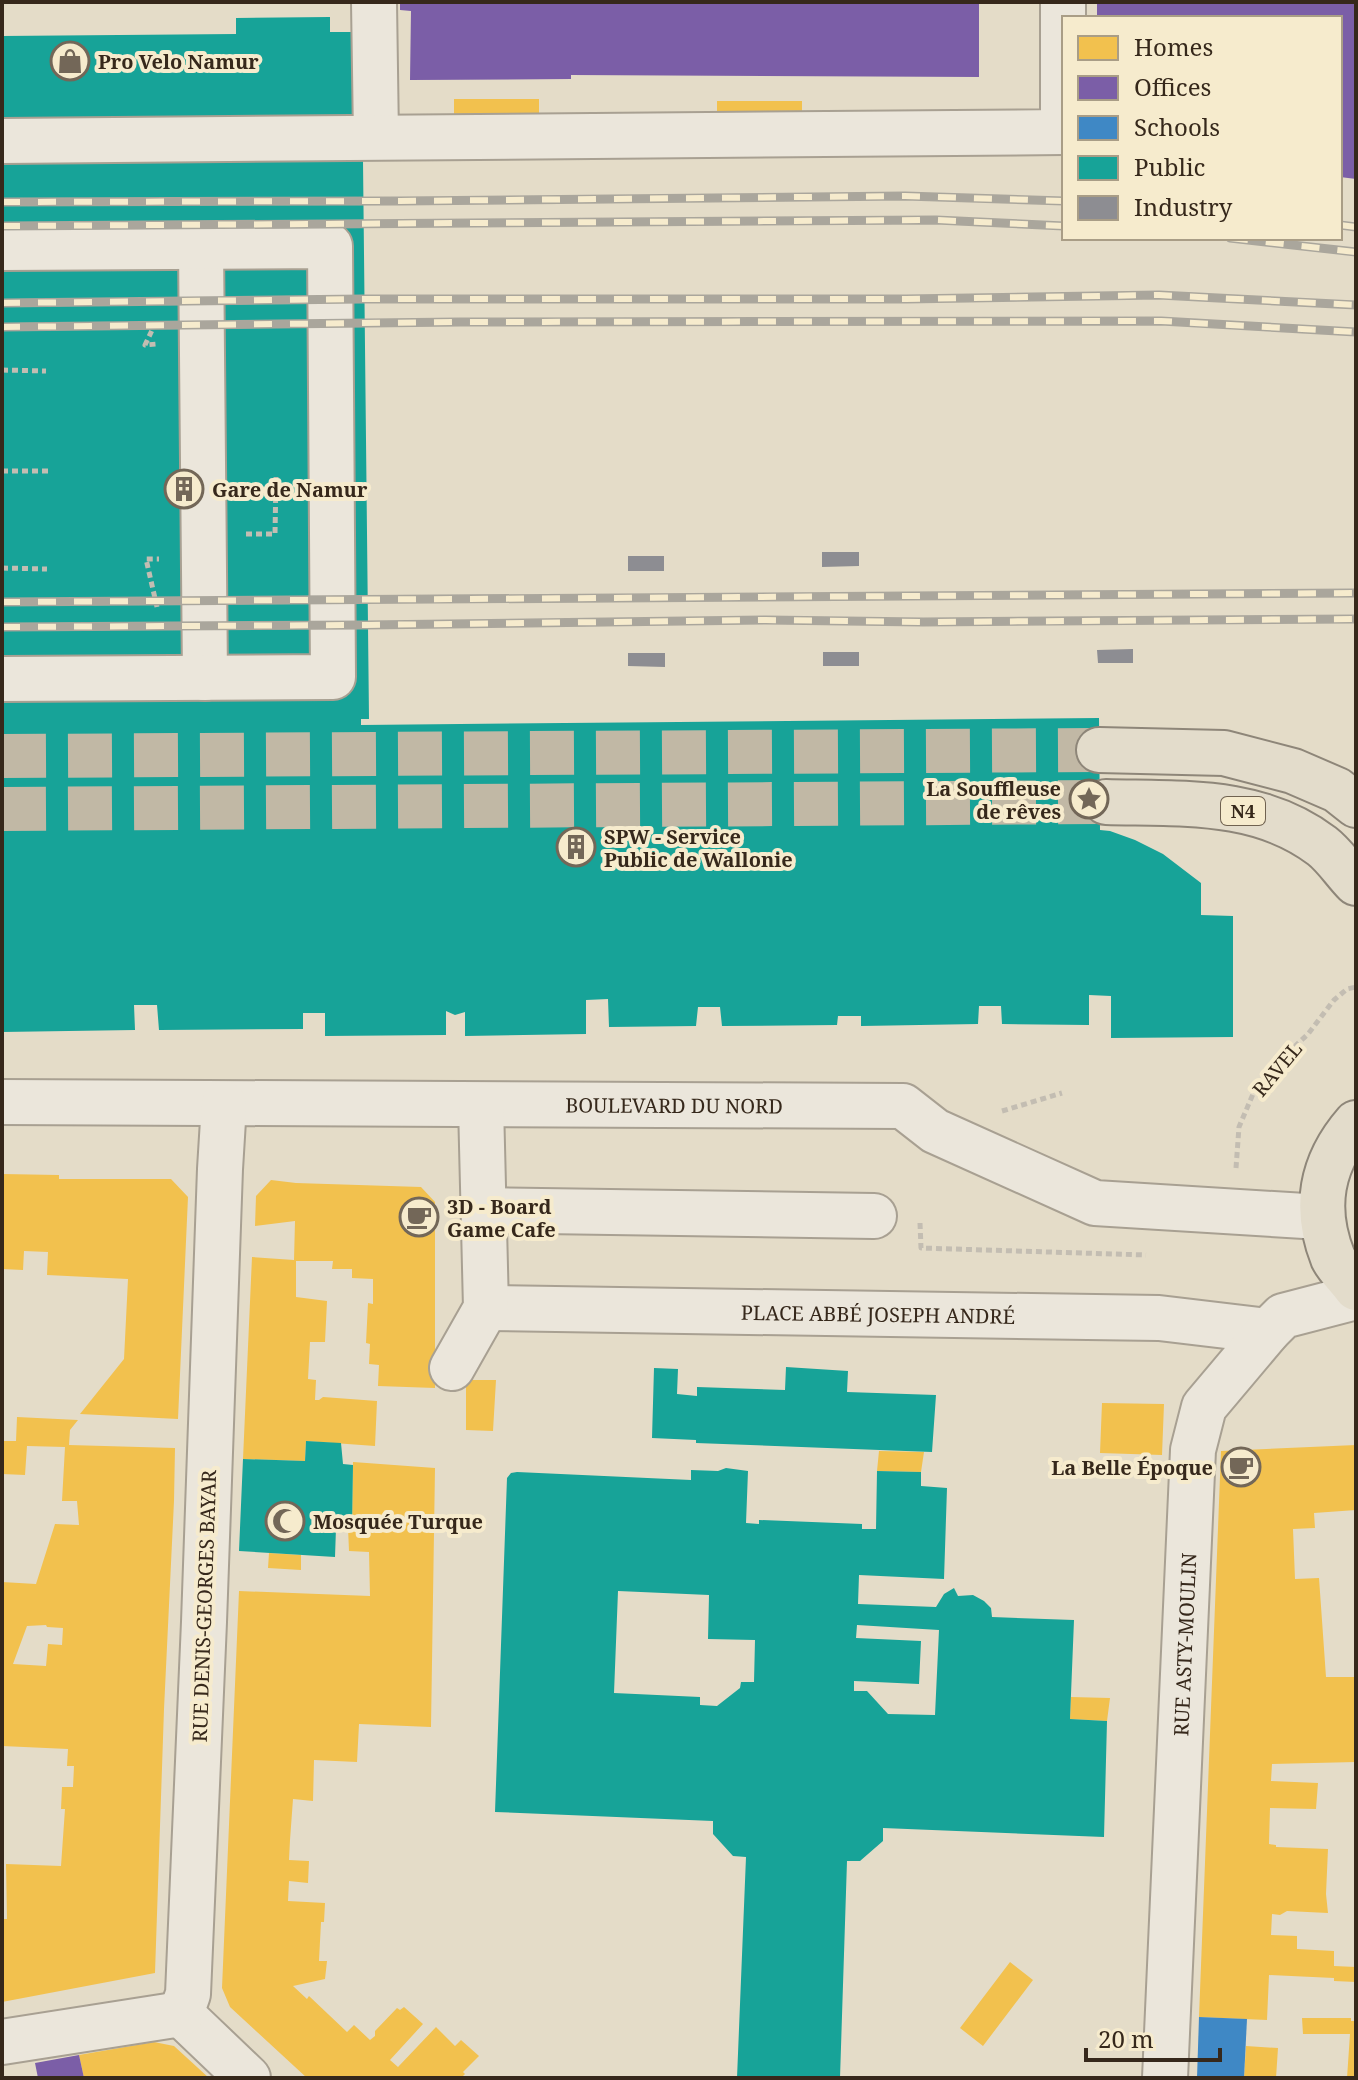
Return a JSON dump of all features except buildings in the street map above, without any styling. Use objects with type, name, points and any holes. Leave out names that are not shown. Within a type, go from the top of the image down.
[{"type":"main road","points":[[1099,750],[1224,753],[1293,771],[1337,790],[1356,805]]},
{"type":"main road","name":"N4","points":[[1106,802],[1215,805],[1279,820],[1324,847],[1356,883]]},
{"type":"main road","points":[[1356,1123],[1334,1151],[1323,1183],[1321,1217],[1334,1260],[1356,1288]]},
{"type":"street","points":[[374,2],[376,137]]},
{"type":"street","points":[[2,141],[1062,132]]},
{"type":"street","points":[[201,246],[205,678]]},
{"type":"street","points":[[2,248],[330,246],[333,677],[2,679]]},
{"type":"street","name":"BOULEVARD DU NORD","points":[[2,1102],[903,1106],[935,1131],[1095,1203],[1321,1217]]},
{"type":"street","name":"RUE DENIS-GEORGES BAYAR","points":[[181,2014],[188,1994],[224,1104]]},
{"type":"street","points":[[452,1368],[486,1308],[481,1105]]},
{"type":"street","points":[[483,1210],[874,1216]]},
{"type":"street","name":"RUE ASTY-MOULIN","points":[[1165,2078],[1193,1450],[1204,1407],[1283,1316],[1356,1297]]},
{"type":"street","name":"PLACE ABBÉ JOSEPH ANDRÉ","points":[[486,1308],[1159,1318],[1268,1331]]},
{"type":"street","points":[[2,2042],[181,2014],[248,2078]]},
{"type":"path","points":[[2,370],[46,371]]},
{"type":"path","points":[[2,471],[49,471]]},
{"type":"path","points":[[241,534],[275,534],[276,477]]},
{"type":"path","points":[[158,613],[146,559],[164,559]]},
{"type":"path","points":[[2,568],[47,569]]},
{"type":"path","name":"RAVEL","points":[[1236,1174],[1239,1127],[1253,1094],[1273,1067],[1308,1034],[1334,1000],[1347,989],[1356,987]]},
{"type":"tunnel","points":[[2,756],[1099,750]]},
{"type":"tunnel","points":[[2,809],[1106,802]]},
{"type":"railway","points":[[2,202],[905,196],[1062,201]]},
{"type":"railway","points":[[2,226],[936,220],[1062,226]]},
{"type":"railway","points":[[1342,225],[1356,227]]},
{"type":"railway","points":[[1248,240],[1356,252]]},
{"type":"railway","points":[[2,303],[1159,295],[1356,305]]},
{"type":"railway","points":[[2,327],[460,322],[1161,321],[1356,332]]},
{"type":"railway","points":[[2,602],[1356,593]]},
{"type":"railway","points":[[2,627],[766,620],[1356,619]]},
{"type":"place","name":"Pro Velo Namur","points":[[70,61]]},
{"type":"place","name":"Gare de Namur","points":[[184,489]]},
{"type":"place","name":"La Souffleuse de rêves","points":[[1089,799]]},
{"type":"place","name":"SPW - Service Public de Wallonie","points":[[576,847]]},
{"type":"place","name":"3D - Board Game Cafe","points":[[419,1217]]},
{"type":"place","name":"La Belle Époque","points":[[1241,1467]]},
{"type":"place","name":"Mosquée Turque","points":[[285,1521]]}]
